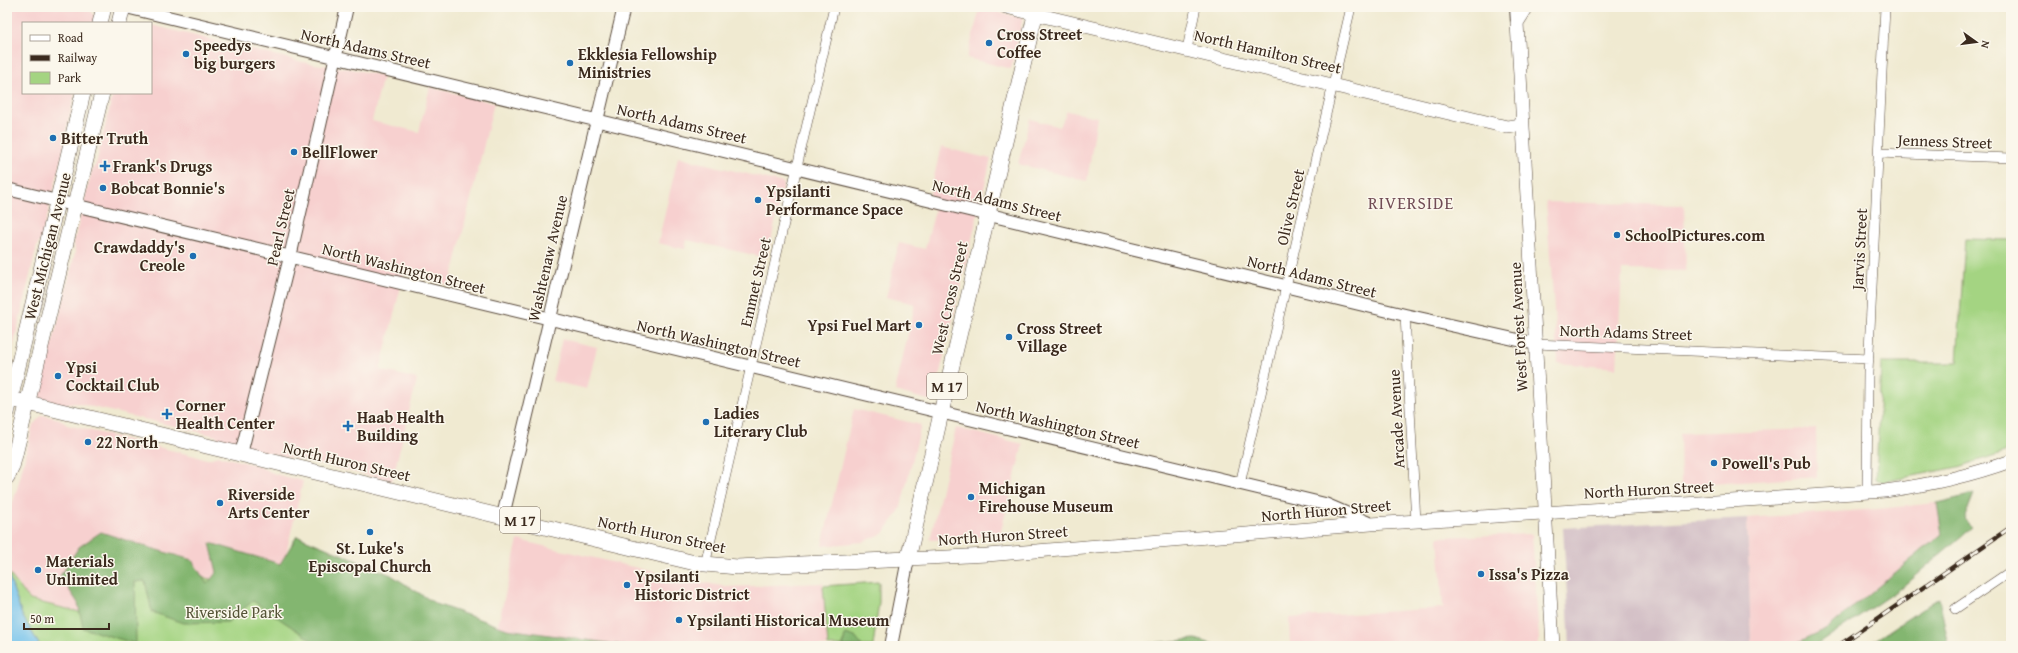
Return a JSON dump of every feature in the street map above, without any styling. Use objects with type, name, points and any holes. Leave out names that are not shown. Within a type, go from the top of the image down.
[{"type":"main road","points":[[100,22],[104,7]]},
{"type":"main road","points":[[119,22],[125,7]]},
{"type":"main road","name":"North Hamilton Street","points":[[1006,7],[1036,10],[1186,49],[1507,127],[1522,125]]},
{"type":"main road","points":[[1517,23],[1527,7]]},
{"type":"main road","name":"West Cross Street","points":[[908,559],[1036,10]]},
{"type":"main road","name":"West Forest Avenue","points":[[1517,23],[1553,646]]},
{"type":"main road","name":"West Michigan Avenue","points":[[8,404],[83,94]]},
{"type":"main road","name":"West Michigan Avenue","points":[[7,477],[12,467],[102,94]]},
{"type":"main road","name":"North Huron Street","points":[[8,404],[27,403],[705,565],[755,567],[987,555],[1371,524],[1867,493],[1928,485],[1965,476],[2011,461]]},
{"type":"street","name":"North Adams Street","points":[[125,7],[797,167],[1405,315],[1536,344],[1869,359]]},
{"type":"street","name":"Pearl Street","points":[[241,454],[290,257],[347,7]]},
{"type":"street","name":"Washtenaw Avenue","points":[[503,516],[596,119],[624,7]]},
{"type":"street","name":"Emmet Street","points":[[705,565],[834,7]]},
{"type":"street","points":[[1186,49],[1196,7]]},
{"type":"street","name":"Olive Street","points":[[1240,484],[1351,7]]},
{"type":"street","name":"West Forest Avenue","points":[[1516,7],[1517,23]]},
{"type":"street","name":"Jarvis Street","points":[[1867,493],[1869,359],[1885,7]]},
{"type":"street","name":"Jenness Street","points":[[1878,153],[2011,158]]},
{"type":"street","name":"North Washington Street","points":[[7,188],[1325,504],[1371,524]]},
{"type":"street","name":"Arcade Avenue","points":[[1405,315],[1416,522]]},
{"type":"street","name":"West Cross Street","points":[[891,646],[908,559]]},
{"type":"street","points":[[1955,609],[2011,571]]},
{"type":"shaded area","points":[[7,7],[88,7],[95,16],[94,22],[22,22],[22,94],[75,94],[66,130],[67,136],[42,237],[37,246],[12,352],[13,360],[7,384]]},
{"type":"shaded area","points":[[980,8],[1023,18],[1011,69],[967,58]]},
{"type":"shaded area","points":[[152,25],[307,63],[352,69],[383,76],[372,121],[419,132],[430,87],[494,103],[450,285],[404,274],[380,370],[417,379],[392,481],[221,442],[216,436],[76,403],[64,405],[42,399],[40,397],[38,390],[54,337],[75,253],[74,242],[92,170],[96,164],[113,94],[152,94]]},
{"type":"shaded area","points":[[1067,111],[1097,117],[1087,181],[1018,164],[1030,119],[1060,127]]},
{"type":"shaded area","points":[[941,147],[991,159],[937,385],[940,390],[935,402],[895,391],[915,304],[886,297],[899,243],[925,249],[935,210],[927,207]]},
{"type":"shaded area","points":[[678,157],[784,183],[767,258],[687,240],[685,249],[658,243]]},
{"type":"shaded area","points":[[1546,202],[1684,205],[1686,271],[1622,270],[1617,368],[1558,363]]},
{"type":"shaded area","points":[[562,339],[597,347],[587,389],[552,381]]},
{"type":"shaded area","points":[[854,409],[921,425],[900,510],[884,533],[863,542],[822,546]]},
{"type":"shaded area","points":[[42,415],[60,419],[67,425],[207,459],[219,456],[256,465],[275,474],[303,481],[277,592],[219,582],[122,622],[30,600],[7,571],[7,518],[16,493],[33,425]]},
{"type":"shaded area","points":[[956,428],[1023,444],[1000,535],[930,540]]},
{"type":"shaded area","points":[[1816,429],[1817,477],[1681,486],[1680,433]]},
{"type":"shaded area","points":[[1937,503],[1942,534],[1828,628],[1790,646],[1751,646],[1747,518],[1878,509]]},
{"type":"shaded area","points":[[1747,518],[1751,646],[1570,646],[1563,528]]},
{"type":"shaded area","points":[[1532,534],[1539,638],[1537,646],[1290,646],[1289,618],[1443,608],[1438,537]]},
{"type":"shaded area","points":[[518,540],[680,578],[727,587],[823,583],[828,646],[555,646],[496,633]]},
{"type":"green space","points":[[1965,239],[2011,240],[2011,450],[1958,467],[1883,482],[1876,479],[1881,363],[1957,363]]},
{"type":"green space","points":[[1974,494],[1964,519],[1972,527],[1902,587],[1815,646],[1790,646],[1828,628],[1942,534],[1937,503]]},
{"type":"green space","points":[[101,532],[192,560],[207,584],[217,572],[210,543],[280,564],[297,536],[391,575],[436,604],[507,629],[629,646],[320,646],[253,601],[228,622],[183,623],[152,612],[145,581],[135,582],[136,644],[83,628],[78,603],[60,576],[79,547]]},
{"type":"green space","name":"Riverside Park","points":[[7,571],[30,600],[121,622],[133,576],[189,575],[554,646],[40,646],[22,615]]},
{"type":"green space","points":[[879,582],[879,602],[873,646],[828,646],[823,586]]},
{"type":"green space","points":[[1939,598],[1949,646],[1866,646]]},
{"type":"green space","points":[[845,634],[855,637],[862,646],[843,646]]},
{"type":"green space","points":[[1195,639],[1220,646],[1119,646]]},
{"type":"water","points":[[7,571],[22,615],[40,646],[7,646]]},
{"type":"railway","points":[[1838,646],[2011,527]]},
{"type":"place","name":"Cross Street Coffee","points":[[989,43]]},
{"type":"place","name":"Speedys big burgers","points":[[186,54]]},
{"type":"place","name":"Ekklesia Fellowship Ministries","points":[[570,63]]},
{"type":"place","name":"Bitter Truth","points":[[53,138]]},
{"type":"place","name":"BellFlower","points":[[294,152]]},
{"type":"place","name":"Frank's Drugs","points":[[105,166]]},
{"type":"place","name":"Bobcat Bonnie's","points":[[103,188]]},
{"type":"place","name":"Ypsilanti Performance Space","points":[[758,200]]},
{"type":"place","name":"SchoolPictures.com","points":[[1617,235]]},
{"type":"place","name":"Crawdaddy's Creole","points":[[193,256]]},
{"type":"place","name":"Ypsi Fuel Mart","points":[[919,325]]},
{"type":"place","name":"Cross Street Village","points":[[1009,337]]},
{"type":"place","name":"Ypsi Cocktail Club","points":[[58,376]]},
{"type":"place","name":"Corner Health Center","points":[[167,414]]},
{"type":"place","name":"Ladies Literary Club","points":[[706,422]]},
{"type":"place","name":"Haab Health Building","points":[[348,426]]},
{"type":"place","name":"22 North","points":[[88,442]]},
{"type":"place","name":"Powell's Pub","points":[[1714,463]]},
{"type":"place","name":"Michigan Firehouse Museum","points":[[971,497]]},
{"type":"place","name":"Riverside Arts Center","points":[[220,503]]},
{"type":"place","name":"St. Luke's Episcopal Church","points":[[370,532]]},
{"type":"place","name":"Materials Unlimited","points":[[38,570]]},
{"type":"place","name":"Issa's Pizza","points":[[1481,574]]},
{"type":"place","name":"Ypsilanti Historic District","points":[[627,585]]},
{"type":"place","name":"Ypsilanti Historical Museum","points":[[679,620]]},
{"type":"district","name":"RIVERSIDE","points":[[1411,202]]}]
